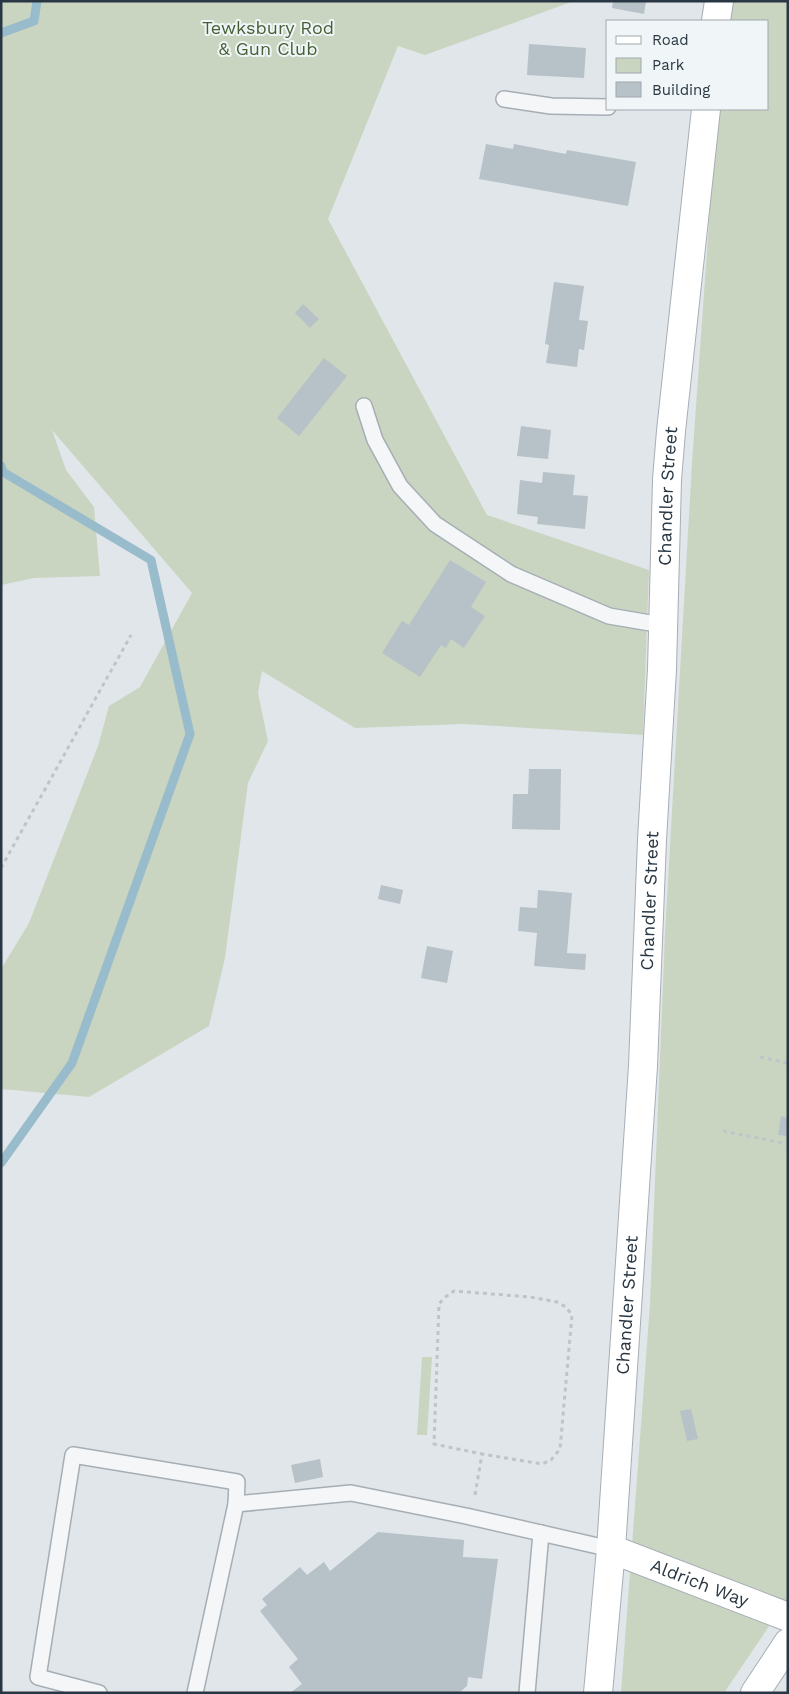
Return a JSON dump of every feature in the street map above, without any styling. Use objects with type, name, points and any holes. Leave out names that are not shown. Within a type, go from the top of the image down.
[{"type":"street","points":[[716,20],[719,1]]},
{"type":"street","name":"Chandler Street","points":[[598,1693],[611,1549],[644,1066],[667,480],[706,110]]},
{"type":"street","name":"Aldrich Way","points":[[611,1549],[788,1617]]},
{"type":"street","points":[[755,1693],[788,1643]]},
{"type":"lane","points":[[504,99],[552,106],[606,107]]},
{"type":"lane","points":[[364,406],[375,440],[400,486],[435,524],[511,574],[610,616],[662,625]]},
{"type":"lane","points":[[99,1693],[38,1677],[73,1455],[237,1482],[236,1504],[194,1693]]},
{"type":"lane","points":[[236,1504],[351,1493],[466,1516],[611,1549]]},
{"type":"lane","points":[[527,1693],[541,1533]]},
{"type":"path","points":[[1,868],[131,635]]},
{"type":"path","points":[[760,1058],[788,1063]]},
{"type":"path","points":[[723,1131],[788,1144]]},
{"type":"path","points":[[454,1291],[530,1297],[557,1302],[566,1307],[572,1315],[560,1449],[551,1460],[542,1464],[482,1454],[434,1444],[439,1304],[454,1291]]},
{"type":"path","points":[[466,1516],[473,1506],[482,1454]]},
{"type":"green space","name":"Tewksbury Rod & Gun Club","points":[[1,1],[574,1],[425,55],[398,46],[328,219],[487,515],[649,570],[643,735],[463,724],[355,728],[262,671],[258,693],[268,741],[248,783],[225,958],[209,1026],[89,1097],[1,1089],[1,969],[29,923],[98,746],[109,706],[140,687],[192,593],[52,430],[66,470],[94,507],[100,576],[34,578],[1,585]]},
{"type":"green space","points":[[734,1],[788,1],[788,1598],[724,1693],[621,1693],[650,1304],[665,933],[692,463],[717,110],[769,110],[769,20],[729,20]]},
{"type":"green space","points":[[422,1357],[432,1357],[427,1435],[417,1435]]},
{"type":"building","points":[[613,1],[646,1],[644,14],[612,8]]},
{"type":"building","points":[[529,44],[586,48],[584,78],[527,75]]},
{"type":"building","points":[[486,144],[513,149],[514,144],[566,154],[567,150],[636,162],[628,206],[479,179]]},
{"type":"building","points":[[554,282],[584,286],[579,320],[588,321],[584,350],[579,349],[577,367],[546,363],[549,345],[545,344]]},
{"type":"building","points":[[303,304],[319,319],[310,328],[295,313]]},
{"type":"building","points":[[324,358],[347,376],[299,436],[277,418]]},
{"type":"building","points":[[521,426],[551,430],[548,459],[517,456]]},
{"type":"building","points":[[543,472],[575,475],[573,495],[588,496],[585,529],[537,524],[538,517],[517,514],[520,480],[542,483]]},
{"type":"building","points":[[450,560],[486,582],[471,607],[485,616],[464,648],[451,639],[446,648],[441,645],[420,677],[382,653],[402,621],[409,625]]},
{"type":"building","points":[[529,769],[561,769],[560,830],[512,829],[513,794],[528,794]]},
{"type":"building","points":[[381,885],[403,890],[400,904],[378,899]]},
{"type":"building","points":[[538,890],[572,893],[567,953],[586,954],[585,970],[534,966],[537,933],[518,931],[520,907],[537,908]]},
{"type":"building","points":[[427,946],[453,951],[447,983],[421,978]]},
{"type":"building","points":[[781,1116],[788,1118],[788,1136],[778,1135]]},
{"type":"building","points":[[691,1409],[698,1439],[687,1441],[680,1411]]},
{"type":"building","points":[[320,1459],[323,1477],[295,1483],[291,1465]]},
{"type":"building","points":[[378,1532],[464,1540],[463,1557],[498,1559],[482,1679],[468,1677],[467,1686],[459,1693],[290,1693],[302,1684],[289,1667],[298,1659],[260,1611],[267,1605],[262,1599],[300,1567],[307,1575],[324,1562],[330,1571]]},
{"type":"waterway","points":[[1,33],[34,21],[37,1]]},
{"type":"waterway","points":[[1,466],[3,472],[151,560],[190,734],[72,1063],[1,1163]]}]
